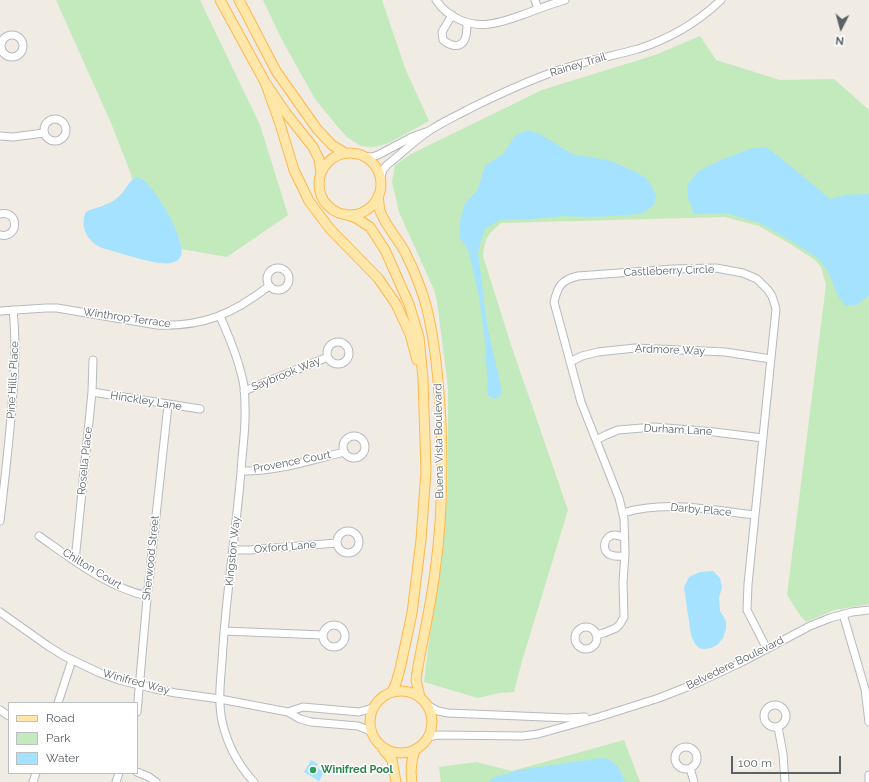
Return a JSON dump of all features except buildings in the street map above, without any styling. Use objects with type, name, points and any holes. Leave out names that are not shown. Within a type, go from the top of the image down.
[{"type":"main road","points":[[220,0],[265,82],[286,113],[313,147],[319,159],[321,173]]},
{"type":"main road","points":[[238,0],[276,71],[317,129],[332,145],[346,153]]},
{"type":"main road","points":[[265,82],[294,170],[309,201],[330,229],[378,278],[396,304],[410,334],[423,379]]},
{"type":"main road","points":[[346,153],[354,153],[362,156],[371,161],[377,169],[381,184],[378,196],[371,206],[360,213],[344,214],[334,210],[326,203],[320,194],[319,183],[321,173],[326,163],[335,157],[346,153]]},
{"type":"main road","name":"Buena Vista Boulevard","points":[[378,196],[380,210],[405,253],[426,306],[432,328],[439,383],[442,439],[442,490],[433,584],[416,680],[420,697]]},
{"type":"main road","name":"Buena Vista Boulevard","points":[[344,214],[356,218],[370,227],[385,250],[410,304],[419,336],[423,379],[426,471],[421,540],[412,613],[400,669],[392,692]]},
{"type":"main road","points":[[379,745],[387,750],[397,753],[406,753],[415,750],[423,744],[428,737],[432,721],[431,713],[427,705],[420,697],[411,692],[401,691],[384,695],[377,701],[370,716],[372,734],[375,740],[379,745],[392,760],[396,782]]},
{"type":"main road","points":[[412,782],[410,772],[415,750]]},
{"type":"street","points":[[436,0],[457,19],[467,23],[488,25],[502,22],[565,0]]},
{"type":"street","points":[[535,0],[538,9]]},
{"type":"street","name":"Rainey Trail","points":[[380,179],[383,170],[387,165],[432,130],[487,100],[536,78],[567,67],[656,42],[680,31],[714,7],[721,0]]},
{"type":"street","points":[[452,15],[442,32],[443,40],[449,45],[456,46],[461,44],[465,39],[467,23]]},
{"type":"street","name":"Rainey Trail","points":[[362,156],[372,157],[412,137],[432,130]]},
{"type":"street","points":[[0,136],[13,137],[44,133]]},
{"type":"street","points":[[0,214],[10,215],[15,224],[13,231],[10,234],[7,236],[0,235]]},
{"type":"street","name":"Castleberry Circle","points":[[596,634],[604,633],[616,628],[624,617],[624,519],[619,498],[581,402],[554,302],[563,281],[578,276],[673,269],[716,268],[743,273],[757,279],[772,296],[776,309],[748,584],[747,610],[766,649]]},
{"type":"street","name":"Winthrop Terrace","points":[[0,311],[57,308],[141,323],[172,325],[184,324],[200,322],[220,316],[243,305],[269,286]]},
{"type":"street","name":"Pine Hills Place","points":[[0,522],[6,476],[14,384],[15,335],[13,310]]},
{"type":"street","name":"Kingston Way","points":[[220,316],[234,349],[242,375],[246,410],[224,631],[220,699],[222,720],[230,745],[242,768],[254,782]]},
{"type":"street","name":"Ardmore Way","points":[[570,362],[582,356],[598,352],[635,348],[725,352],[771,359]]},
{"type":"street","name":"Saybrook Way","points":[[244,391],[328,357]]},
{"type":"street","name":"Rosella Place","points":[[75,561],[92,392],[93,360]]},
{"type":"street","name":"Hinckley Lane","points":[[92,392],[200,409]]},
{"type":"street","name":"Sherwood Street","points":[[138,703],[147,596],[168,405]]},
{"type":"street","name":"Durham Lane","points":[[596,440],[618,430],[654,427],[763,438]]},
{"type":"street","name":"Provence Court","points":[[241,471],[278,468],[344,452]]},
{"type":"street","name":"Darby Place","points":[[623,513],[636,508],[676,506],[755,515]]},
{"type":"street","points":[[624,537],[615,535],[609,537],[606,540],[604,547],[609,555],[624,556]]},
{"type":"street","name":"Chilton Court","points":[[39,536],[104,579],[132,592],[147,596]]},
{"type":"street","name":"Oxford Lane","points":[[233,550],[337,543]]},
{"type":"street","name":"Belvedere Boulevard","points":[[428,737],[438,735],[523,736],[538,734],[599,717],[659,698],[697,683],[742,662],[810,626],[830,618],[843,614],[869,610]]},
{"type":"street","name":"Winifred Way","points":[[0,612],[48,646],[72,660],[118,680],[176,693],[220,699],[288,712]]},
{"type":"street","points":[[843,614],[865,690],[869,722]]},
{"type":"street","points":[[224,631],[323,635]]},
{"type":"street","points":[[58,702],[72,660]]},
{"type":"street","name":"Belvedere Boulevard","points":[[427,705],[438,711],[448,713],[568,718],[599,717]]},
{"type":"street","points":[[288,712],[303,707],[359,712],[373,708]]},
{"type":"street","points":[[288,712],[300,719],[311,722],[358,726],[368,730],[372,734]]},
{"type":"street","points":[[778,727],[783,754],[785,782]]},
{"type":"street","points":[[690,768],[694,782]]},
{"type":"street","points":[[138,772],[156,782]]},
{"type":"street","points":[[869,775],[869,782]]},
{"type":"green space","points":[[56,0],[200,0],[260,125],[288,215],[227,257],[181,249],[179,237],[136,177],[132,180],[111,123]]},
{"type":"green space","points":[[263,0],[382,0],[405,68],[429,121],[389,143],[375,147],[361,146],[347,137],[315,99],[281,38]]},
{"type":"green space","points":[[700,36],[716,60],[780,80],[834,79],[869,110],[869,604],[834,610],[806,622],[787,595],[826,285],[821,267],[815,260],[759,226],[725,217],[501,223],[488,237],[483,256],[511,345],[568,510],[514,692],[499,693],[478,698],[424,682],[448,488],[448,387],[437,301],[434,290],[399,212],[392,182],[395,165],[411,154],[542,90],[655,55]]},
{"type":"green space","points":[[624,740],[640,782],[441,782],[439,767],[476,762],[512,771]]},
{"type":"water","points":[[528,130],[540,134],[572,154],[611,161],[634,171],[646,178],[653,188],[656,196],[654,205],[643,213],[592,217],[561,216],[523,220],[501,219],[485,229],[478,252],[487,325],[502,391],[500,396],[494,399],[488,395],[485,341],[479,296],[468,249],[460,238],[460,221],[465,203],[477,191],[485,166],[504,153],[516,135]]},
{"type":"water","points":[[766,147],[830,199],[845,195],[869,195],[869,295],[857,305],[845,305],[838,296],[828,271],[818,258],[760,223],[726,213],[694,214],[688,198],[687,185],[699,171],[721,160],[749,149]]},
{"type":"water","points":[[136,177],[142,179],[148,184],[162,203],[175,227],[182,249],[179,259],[171,263],[152,262],[102,248],[93,242],[86,233],[84,228],[84,218],[86,212],[116,199]]},
{"type":"water","points":[[713,571],[720,578],[722,588],[719,597],[720,611],[726,621],[726,629],[723,638],[717,645],[704,649],[699,648],[695,644],[691,635],[684,587],[689,577],[700,572]]},
{"type":"water","points":[[600,758],[614,762],[625,782],[490,782],[492,778],[519,770]]},
{"type":"water","name":"Winifred Pool","points":[[311,760],[318,764],[316,767],[324,772],[319,781],[304,772]]},
{"type":"place","name":"Winifred Pool","points":[[313,770]]}]
